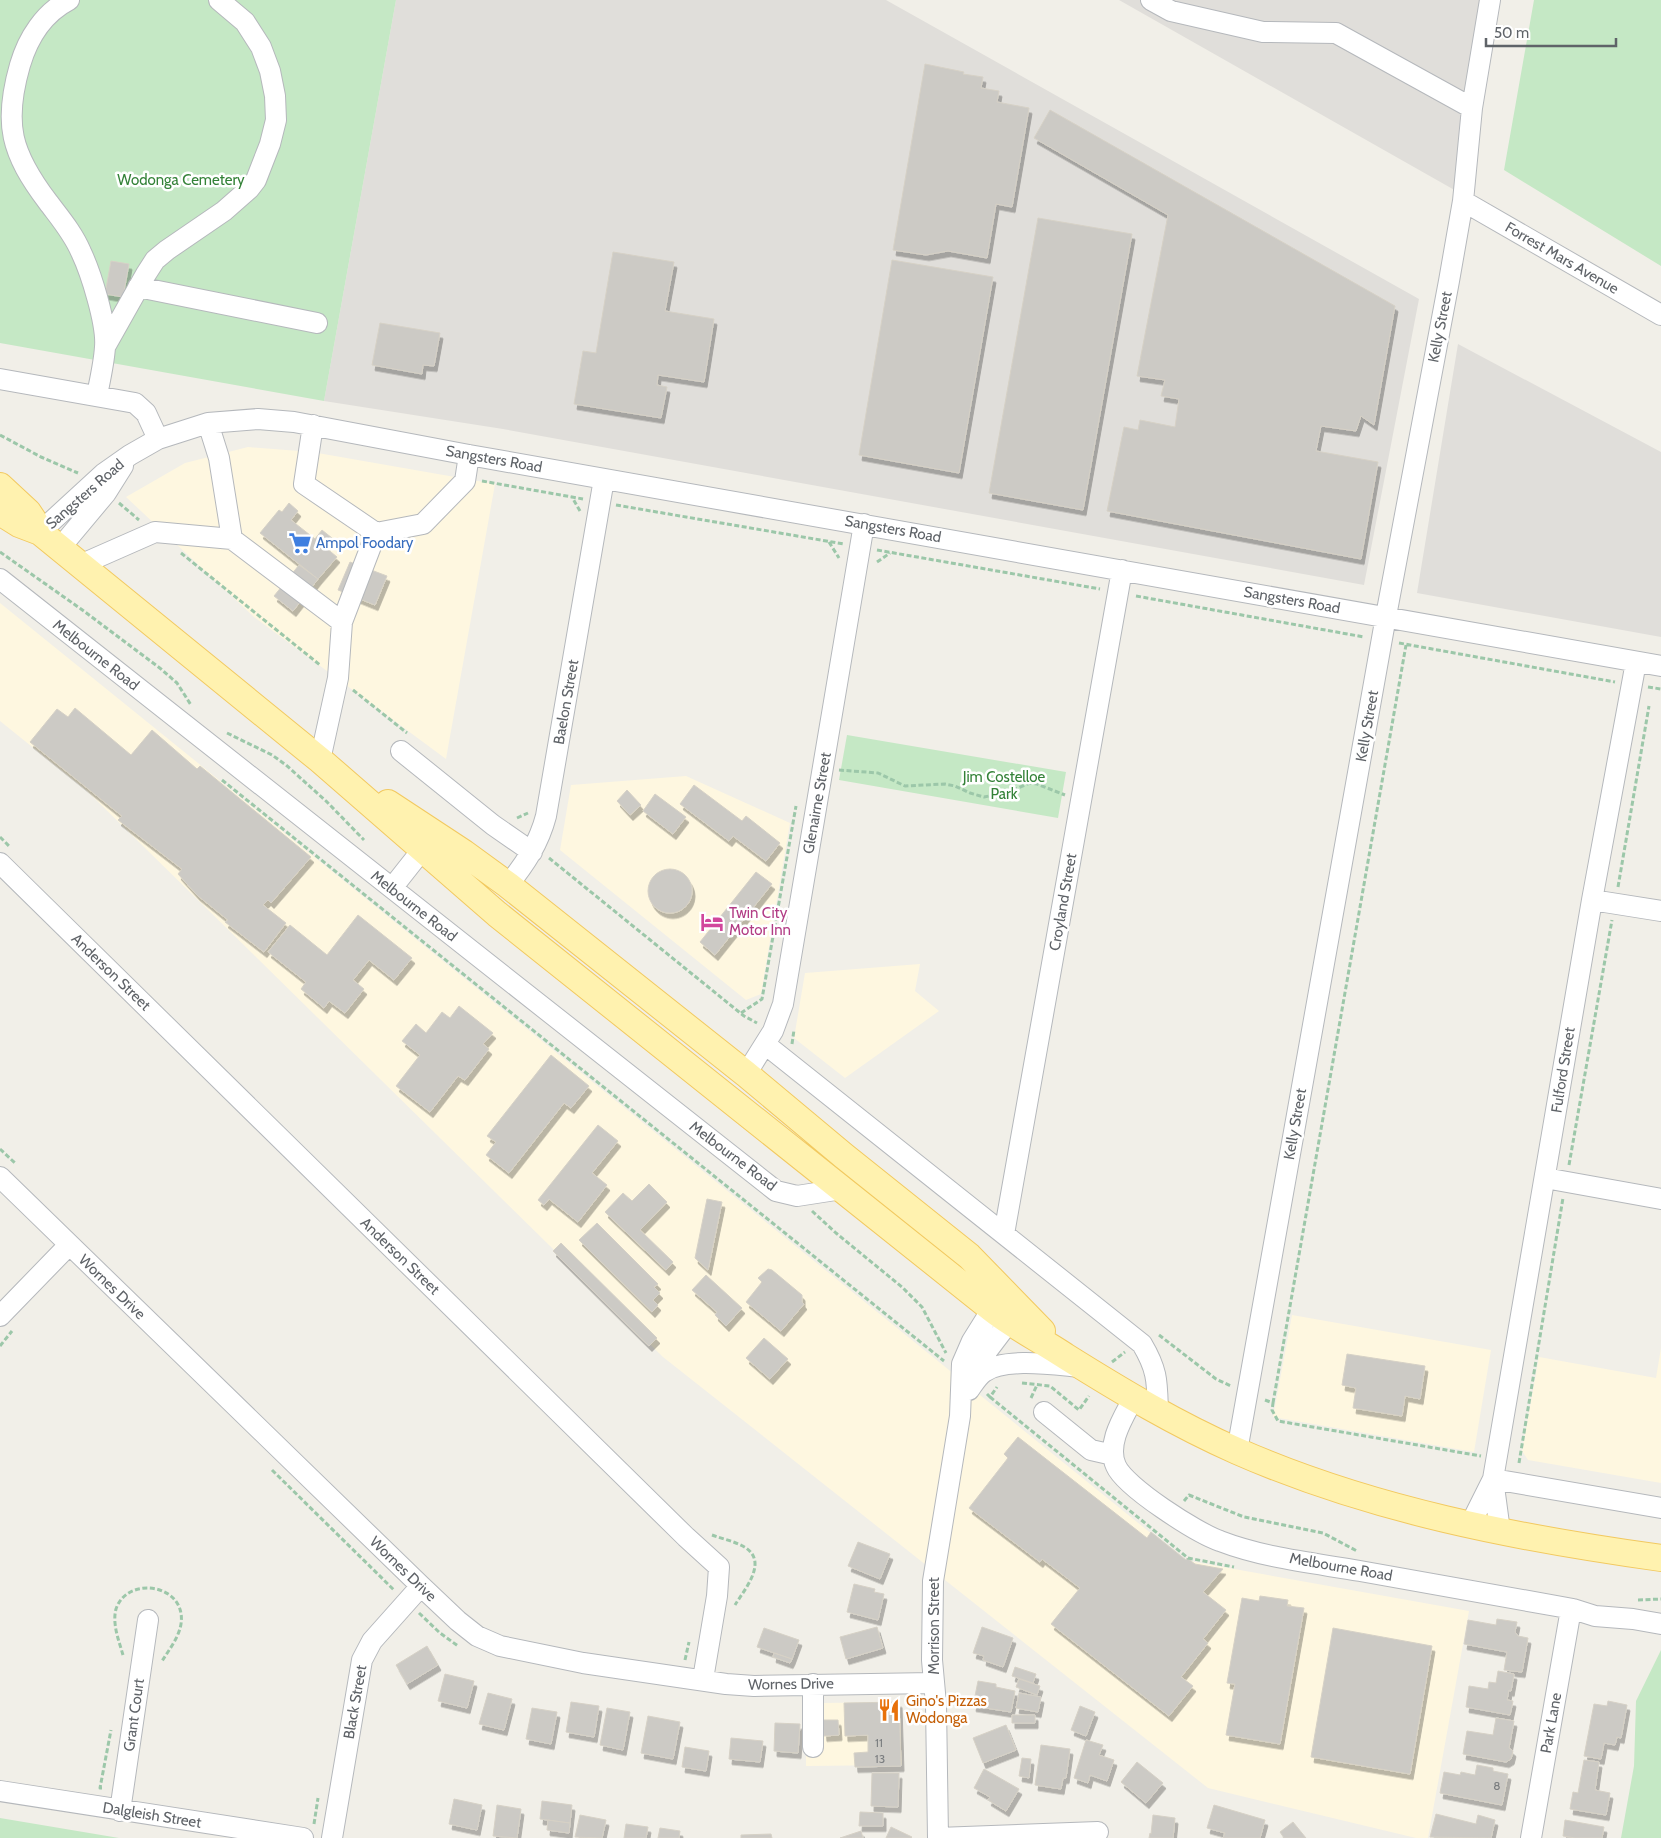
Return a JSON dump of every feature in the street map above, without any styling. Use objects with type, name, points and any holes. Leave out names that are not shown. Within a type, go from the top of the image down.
[{"type":"main road","points":[[0,486],[28,512],[40,532]]},
{"type":"main road","points":[[0,512],[25,527],[40,532],[320,760],[496,914],[835,1183],[1073,1361],[1158,1412],[1237,1451],[1299,1476],[1385,1503],[1470,1525],[1603,1550],[1661,1558]]},
{"type":"main road","points":[[320,760],[425,827],[508,885],[746,1074],[844,1156],[962,1250],[1005,1311]]},
{"type":"main road","name":"Baelon Street","points":[[496,914],[508,885]]},
{"type":"main road","points":[[835,1183],[844,1156]]},
{"type":"street","points":[[69,0],[46,18],[33,33],[23,54],[13,97],[14,142],[29,175],[73,234],[82,254],[98,305],[106,345]]},
{"type":"street","points":[[97,396],[106,345],[150,266],[160,255],[224,211],[249,189],[256,180],[270,144],[276,120],[275,96],[270,71],[261,47],[245,22],[219,0]]},
{"type":"street","points":[[1151,0],[1170,11],[1263,32],[1336,33],[1472,108]]},
{"type":"street","name":"Kelly Street","points":[[1237,1451],[1386,616],[1463,201],[1472,108],[1490,0]]},
{"type":"street","name":"Forrest Mars Avenue","points":[[1463,201],[1661,315]]},
{"type":"street","points":[[138,287],[317,323]]},
{"type":"street","points":[[0,379],[137,404],[146,413],[158,439]]},
{"type":"street","name":"Sangsters Road","points":[[60,548],[100,488],[130,455],[158,439],[208,423],[258,419],[312,425],[469,455],[1661,666]]},
{"type":"street","points":[[208,423],[219,458],[232,539]]},
{"type":"street","points":[[312,425],[304,484],[376,533],[423,524],[466,481],[469,455]]},
{"type":"street","name":"Baelon Street","points":[[508,885],[534,847],[548,804],[604,479]]},
{"type":"street","name":"Sangsters Road","points":[[40,532],[100,488]]},
{"type":"street","name":"Glenairne Street","points":[[746,1074],[769,1037],[783,1004],[864,524]]},
{"type":"street","points":[[80,565],[155,532],[232,539],[342,622]]},
{"type":"street","points":[[320,760],[338,678],[342,622],[376,533]]},
{"type":"street","name":"Croyland Street","points":[[1004,1234],[1122,570]]},
{"type":"street","name":"Melbourne Road","points":[[0,579],[776,1191],[797,1196],[835,1183]]},
{"type":"street","name":"Fulford Street","points":[[1500,1531],[1493,1479],[1592,900],[1636,662]]},
{"type":"street","points":[[404,742],[504,834],[534,847]]},
{"type":"street","points":[[392,888],[422,850]]},
{"type":"street","name":"Anderson Street","points":[[0,863],[686,1537],[720,1567],[704,1671]]},
{"type":"street","points":[[1592,900],[1661,911]]},
{"type":"street","points":[[769,1037],[1004,1234],[1142,1344],[1150,1357],[1156,1373],[1158,1412]]},
{"type":"street","name":"Wornes Drive","points":[[0,1177],[421,1586],[477,1636],[500,1646],[583,1663],[704,1671],[726,1684],[754,1686],[934,1684]]},
{"type":"street","points":[[1545,1178],[1661,1199]]},
{"type":"street","points":[[0,1316],[69,1245]]},
{"type":"street","name":"Morrison Street","points":[[960,1416],[984,1355],[1005,1311]]},
{"type":"street","name":"Morrison Street","points":[[938,1838],[936,1704],[932,1660],[932,1581],[960,1416],[960,1373],[963,1360],[972,1342],[1005,1311]]},
{"type":"street","name":"Morrison Street","points":[[970,1390],[983,1372],[1002,1365],[1073,1361]]},
{"type":"street","points":[[1044,1412],[1091,1450],[1114,1455],[1118,1430],[1133,1398]]},
{"type":"street","name":"Melbourne Road","points":[[1114,1455],[1116,1466],[1125,1479],[1173,1515],[1210,1537],[1260,1553],[1571,1609],[1595,1616],[1633,1619],[1661,1624]]},
{"type":"street","points":[[1493,1479],[1661,1508]]},
{"type":"street","name":"Fulford Street","points":[[1470,1525],[1493,1479]]},
{"type":"street","name":"Black Street","points":[[332,1838],[362,1660],[372,1641],[421,1586]]},
{"type":"street","name":"Park Lane","points":[[1531,1838],[1571,1609]]},
{"type":"street","name":"Grant Court","points":[[121,1802],[148,1620]]},
{"type":"street","points":[[812,1684],[812,1747]]},
{"type":"street","name":"Dalgleish Street","points":[[0,1791],[121,1802],[303,1838]]},
{"type":"street","points":[[938,1838],[1098,1832]]},
{"type":"path","points":[[0,435],[41,457],[82,474],[338,678],[404,742]]},
{"type":"path","points":[[466,478],[1661,689]]},
{"type":"path","points":[[572,496],[580,511],[578,520]]},
{"type":"path","points":[[829,542],[839,556],[837,566]]},
{"type":"path","points":[[1406,644],[1272,1410],[1278,1421],[1528,1464]]},
{"type":"path","points":[[1519,1463],[1650,698]]},
{"type":"path","points":[[839,770],[878,773],[905,786],[945,784],[984,796],[1009,792],[1026,784],[1037,784],[1059,794],[1082,798]]},
{"type":"path","points":[[217,776],[945,1362]]},
{"type":"path","points":[[741,1013],[762,999],[796,802]]},
{"type":"path","points":[[529,804],[528,813],[517,818],[525,823],[534,847],[752,1021],[769,1037],[792,1046]]},
{"type":"path","points":[[0,1149],[21,1170]]},
{"type":"path","points":[[1154,1330],[1216,1379],[1272,1404]]},
{"type":"path","points":[[268,1466],[440,1633],[459,1646]]},
{"type":"path","points":[[1173,1515],[1189,1495],[1244,1517],[1323,1534],[1365,1554]]},
{"type":"path","points":[[125,1659],[116,1630],[116,1608],[134,1590],[152,1588],[170,1595],[177,1601],[180,1613],[181,1623],[176,1638],[160,1665]]},
{"type":"path","points":[[1634,1600],[1661,1599]]},
{"type":"path","points":[[685,1661],[690,1633]]},
{"type":"path","points":[[675,1659],[685,1661],[704,1671]]},
{"type":"path","points":[[112,1724],[100,1788],[121,1802]]},
{"type":"shaded area","points":[[396,0],[886,0],[1419,299],[1364,585],[503,429],[324,401]]},
{"type":"shaded area","points":[[1119,0],[1492,0],[1458,192]]},
{"type":"shaded area","points":[[1458,344],[1661,452],[1661,637],[1417,593]]},
{"type":"shaded area","points":[[248,447],[312,452],[495,484],[446,759],[254,617],[126,497],[185,463]]},
{"type":"shaded area","points":[[0,603],[1184,1560],[1469,1611],[1428,1838],[1416,1838],[1208,1788],[663,1357],[87,791],[0,721]]},
{"type":"shaded area","name":"Twin City Motor Inn","points":[[686,776],[790,823],[761,994],[746,1000],[560,850],[571,785]]},
{"type":"shaded area","points":[[920,964],[915,991],[939,1011],[845,1078],[794,1038],[805,973]]},
{"type":"shaded area","points":[[1292,1315],[1491,1350],[1474,1452],[1273,1417]]},
{"type":"shaded area","points":[[1661,1348],[1661,1483],[1528,1460],[1522,1451],[1539,1357],[1656,1378]]},
{"type":"shaded area","points":[[900,1702],[902,1765],[806,1766],[806,1750],[821,1703]]},
{"type":"green space","name":"Wodonga Cemetery","points":[[0,0],[396,0],[324,401],[0,343]]},
{"type":"green space","points":[[1534,0],[1661,0],[1661,266],[1504,170]]},
{"type":"green space","name":"Jim Costelloe Park","points":[[847,735],[1066,772],[1058,818],[839,780]]},
{"type":"green space","points":[[1661,1650],[1661,1838],[1621,1838],[1634,1766],[1636,1701]]},
{"type":"green space","points":[[0,1818],[119,1838],[0,1838]]},
{"type":"building","points":[[925,64],[983,77],[981,88],[999,91],[997,102],[1029,108],[1012,207],[996,204],[987,258],[948,251],[926,255],[893,250]]},
{"type":"building","points":[[1050,110],[1395,306],[1374,425],[1361,416],[1356,431],[1321,426],[1316,451],[1378,462],[1361,559],[1107,511],[1124,427],[1138,430],[1140,420],[1175,427],[1179,399],[1161,396],[1165,380],[1137,376],[1168,215],[1034,138]]},
{"type":"building","points":[[1038,218],[1132,234],[1083,510],[989,493]]},
{"type":"building","points":[[613,252],[674,262],[665,311],[714,319],[704,382],[658,375],[657,385],[667,387],[661,418],[574,404],[583,351],[596,353]]},
{"type":"building","points":[[892,260],[993,277],[959,473],[859,455]]},
{"type":"building","points":[[111,261],[129,264],[123,297],[105,294]]},
{"type":"building","points":[[380,323],[440,333],[434,366],[423,365],[422,374],[372,365]]},
{"type":"building","name":"Ampol Foodary","points":[[289,503],[298,511],[291,520],[315,539],[322,530],[332,538],[325,547],[337,557],[318,579],[260,533],[279,510],[282,512]]},
{"type":"building","points":[[350,562],[387,576],[375,605],[338,590]]},
{"type":"building","points":[[299,565],[318,579],[293,611],[274,596]]},
{"type":"building","points":[[75,708],[131,755],[152,730],[197,769],[200,766],[311,857],[271,903],[268,900],[263,905],[286,923],[264,952],[225,922],[228,920],[197,895],[178,874],[182,869],[118,820],[122,816],[30,742],[57,709],[68,717]]},
{"type":"building","points":[[694,785],[742,821],[746,816],[780,843],[766,861],[733,836],[729,841],[680,804]]},
{"type":"building","points":[[627,790],[641,805],[630,815],[617,801]]},
{"type":"building","points":[[655,794],[686,817],[673,834],[643,811]]},
{"type":"building","points":[[670,869],[682,873],[688,879],[692,891],[688,903],[682,909],[670,913],[658,909],[652,903],[648,891],[652,879],[658,873]]},
{"type":"building","points":[[756,872],[772,884],[715,955],[700,942]]},
{"type":"building","points":[[358,915],[412,958],[394,980],[369,960],[353,980],[364,989],[345,1013],[329,1001],[324,1008],[301,989],[306,982],[268,952],[290,925],[327,955]]},
{"type":"building","points":[[459,1006],[493,1033],[483,1044],[489,1049],[465,1080],[458,1076],[430,1112],[396,1086],[420,1055],[402,1041],[416,1024],[426,1033],[442,1012],[450,1018]]},
{"type":"building","points":[[551,1055],[589,1086],[571,1108],[564,1103],[509,1173],[486,1155],[496,1142],[487,1136]]},
{"type":"building","points":[[598,1125],[618,1141],[592,1173],[607,1185],[578,1222],[549,1199],[544,1205],[538,1200]]},
{"type":"building","points":[[649,1184],[667,1202],[640,1230],[673,1262],[666,1270],[605,1212],[623,1193],[632,1201]]},
{"type":"building","points":[[707,1199],[722,1202],[708,1270],[695,1258]]},
{"type":"building","points":[[597,1223],[658,1284],[654,1287],[660,1293],[653,1300],[658,1305],[652,1312],[579,1240]]},
{"type":"building","points":[[561,1243],[657,1338],[649,1346],[553,1251]]},
{"type":"building","points":[[768,1269],[772,1270],[802,1295],[802,1302],[804,1304],[781,1331],[746,1302],[762,1282],[758,1278]]},
{"type":"building","points":[[706,1275],[742,1308],[726,1326],[715,1315],[717,1312],[692,1290]]},
{"type":"building","points":[[764,1338],[788,1359],[770,1379],[746,1358]]},
{"type":"building","points":[[1347,1354],[1425,1366],[1420,1399],[1405,1396],[1402,1416],[1353,1408],[1356,1388],[1342,1385]]},
{"type":"building","points":[[1018,1437],[1147,1538],[1151,1532],[1186,1560],[1187,1558],[1195,1564],[1223,1569],[1203,1592],[1226,1610],[1203,1639],[1208,1643],[1181,1677],[1193,1686],[1169,1716],[1051,1624],[1080,1588],[1042,1559],[1040,1562],[969,1508],[1008,1458],[1004,1454]]},
{"type":"building","points":[[858,1542],[890,1554],[880,1579],[848,1566]]},
{"type":"building","points":[[854,1584],[875,1589],[874,1592],[884,1594],[878,1620],[847,1612]]},
{"type":"building","points":[[1260,1596],[1288,1600],[1287,1606],[1304,1608],[1280,1744],[1226,1735],[1235,1684],[1227,1683],[1242,1598],[1259,1601]]},
{"type":"building","points":[[1497,1619],[1517,1622],[1515,1632],[1518,1636],[1528,1638],[1522,1672],[1504,1670],[1507,1652],[1464,1644],[1468,1620],[1496,1625]]},
{"type":"building","points":[[877,1627],[883,1648],[846,1659],[840,1637]]},
{"type":"building","points":[[982,1627],[1013,1638],[1003,1667],[983,1660],[984,1656],[973,1653]]},
{"type":"building","points":[[764,1628],[799,1640],[792,1659],[757,1647]]},
{"type":"building","points":[[1333,1628],[1432,1646],[1410,1774],[1311,1757]]},
{"type":"building","points":[[427,1646],[438,1665],[407,1684],[396,1665]]},
{"type":"building","points":[[774,1653],[792,1659],[790,1663],[773,1657]]},
{"type":"building","points":[[1015,1667],[1036,1674],[1033,1683],[1012,1676]]},
{"type":"building","points":[[1498,1671],[1514,1674],[1511,1691],[1509,1690],[1507,1700],[1513,1701],[1510,1715],[1466,1707],[1469,1686],[1488,1689],[1489,1682],[1496,1683]]},
{"type":"building","points":[[445,1674],[474,1681],[467,1708],[438,1701]]},
{"type":"building","points":[[1019,1679],[1040,1686],[1037,1695],[1016,1687]]},
{"type":"building","points":[[978,1681],[996,1684],[996,1687],[1015,1691],[1011,1712],[973,1706]]},
{"type":"building","points":[[488,1693],[512,1699],[504,1730],[479,1724]]},
{"type":"building","points":[[1019,1693],[1041,1697],[1038,1712],[1016,1708]]},
{"type":"building","points":[[1608,1701],[1627,1705],[1621,1738],[1617,1737],[1615,1745],[1604,1743],[1601,1759],[1584,1756],[1594,1704],[1607,1706]]},
{"type":"building","points":[[571,1702],[599,1706],[594,1737],[566,1732]]},
{"type":"building","points":[[899,1702],[901,1766],[855,1767],[854,1753],[868,1752],[868,1735],[845,1736],[844,1703]]},
{"type":"building","points":[[1080,1706],[1095,1712],[1086,1736],[1071,1730]]},
{"type":"building","points":[[532,1708],[557,1712],[551,1744],[526,1739]]},
{"type":"building","points":[[607,1708],[630,1712],[623,1750],[600,1745]]},
{"type":"building","points":[[1012,1715],[1035,1715],[1035,1723],[1012,1723]]},
{"type":"building","points":[[648,1716],[680,1722],[673,1759],[641,1753]]},
{"type":"building","points":[[1496,1718],[1514,1721],[1509,1748],[1513,1751],[1511,1759],[1506,1762],[1463,1754],[1467,1731],[1493,1735]]},
{"type":"building","points":[[823,1720],[838,1720],[839,1735],[824,1736]]},
{"type":"building","points":[[775,1723],[800,1724],[798,1753],[774,1751]]},
{"type":"building","points":[[1006,1725],[1016,1750],[983,1763],[973,1738]]},
{"type":"building","points":[[731,1738],[763,1741],[760,1762],[729,1759]]},
{"type":"building","points":[[1086,1740],[1103,1745],[1099,1755],[1114,1760],[1107,1781],[1090,1775],[1088,1783],[1074,1778]]},
{"type":"building","points":[[1041,1745],[1070,1749],[1066,1778],[1063,1778],[1061,1789],[1035,1785]]},
{"type":"building","points":[[685,1747],[709,1751],[706,1771],[682,1767]]},
{"type":"building","points":[[1022,1758],[1031,1759],[1029,1778],[1019,1776]]},
{"type":"building","points":[[1584,1760],[1599,1762],[1595,1790],[1610,1793],[1606,1815],[1570,1809],[1573,1792],[1578,1793]]},
{"type":"building","points":[[1137,1762],[1163,1783],[1146,1803],[1121,1782]]},
{"type":"building","points":[[1477,1765],[1493,1768],[1493,1771],[1508,1774],[1502,1805],[1440,1793],[1444,1772],[1460,1775],[1461,1772],[1475,1775]]},
{"type":"building","points":[[984,1769],[1019,1789],[1006,1811],[988,1800],[990,1797],[974,1788]]},
{"type":"building","points":[[872,1773],[899,1773],[898,1807],[871,1806]]},
{"type":"building","points":[[454,1799],[482,1805],[477,1830],[449,1824]]},
{"type":"building","points":[[542,1801],[572,1805],[570,1823],[540,1819]]},
{"type":"building","points":[[497,1805],[521,1809],[517,1838],[493,1836]]},
{"type":"building","points":[[1214,1805],[1265,1820],[1260,1838],[1223,1838],[1225,1833],[1207,1828]]},
{"type":"building","points":[[860,1812],[883,1813],[883,1826],[859,1826]]},
{"type":"building","points":[[1436,1814],[1476,1824],[1478,1815],[1495,1820],[1491,1838],[1430,1837]]},
{"type":"building","points":[[580,1815],[606,1820],[602,1838],[575,1837]]},
{"type":"building","points":[[1153,1815],[1175,1818],[1173,1838],[1149,1838]]},
{"type":"building","points":[[548,1820],[570,1823],[569,1833],[547,1830]]},
{"type":"building","points":[[1565,1820],[1604,1827],[1602,1838],[1563,1836]]},
{"type":"building","points":[[1293,1822],[1306,1838],[1284,1838],[1280,1832]]},
{"type":"building","points":[[626,1824],[648,1827],[646,1838],[624,1838]]},
{"type":"building","points":[[891,1827],[912,1837],[886,1838]]},
{"type":"building","points":[[660,1828],[680,1831],[679,1838],[658,1838]]},
{"type":"building","points":[[861,1831],[863,1838],[840,1838]]},
{"type":"building","points":[[771,1834],[772,1838],[741,1838],[741,1835]]},
{"type":"place","name":"Ampol Foodary","points":[[300,543]]},
{"type":"place","name":"Twin City Motor Inn","points":[[712,922]]},
{"type":"place","name":"Gino's Pizzas Wodonga","points":[[889,1710]]}]
